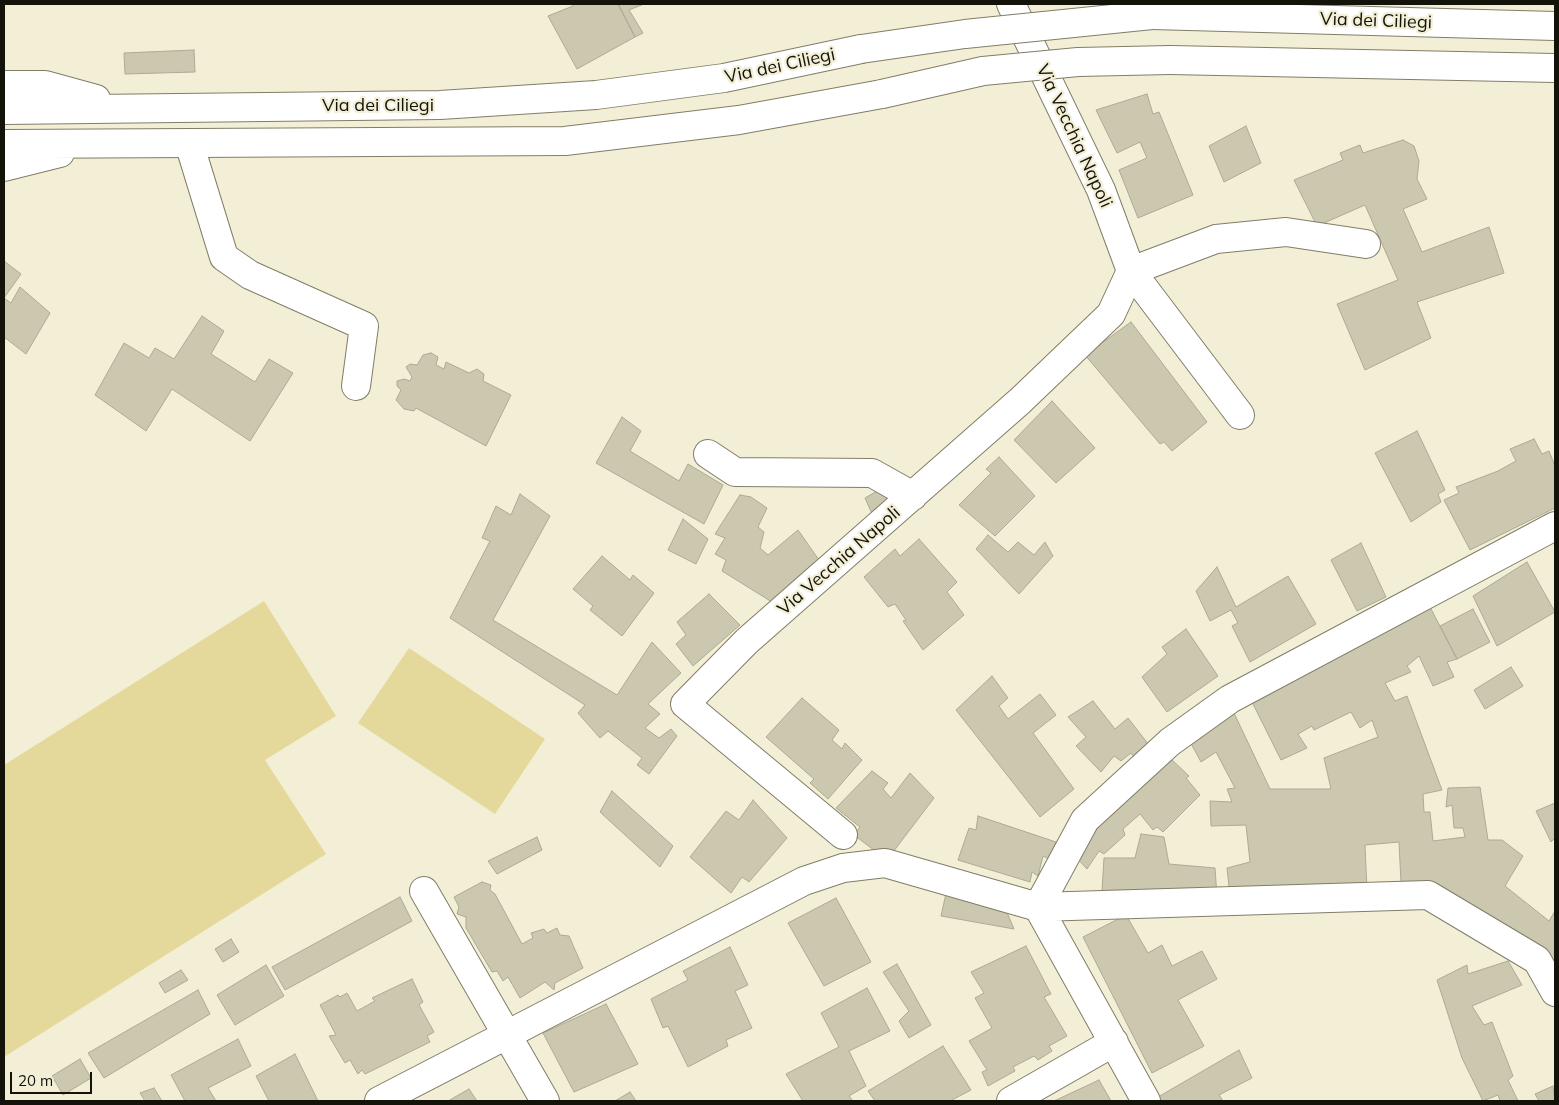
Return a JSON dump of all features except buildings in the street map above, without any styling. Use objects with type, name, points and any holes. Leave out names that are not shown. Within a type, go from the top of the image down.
[{"type":"street","name":"Via Vecchia Napoli","points":[[1011,4],[1100,190],[1131,271],[1240,415]]},
{"type":"street","name":"Via dei Ciliegi","points":[[4,110],[440,105],[596,96],[724,78],[861,49],[965,34],[1152,15],[1555,26]]},
{"type":"street","name":"Via dei Ciliegi","points":[[4,144],[565,141],[739,120],[882,94],[983,71],[1078,62],[1170,60],[1555,68]]},
{"type":"street","points":[[4,85],[44,85],[129,108]]},
{"type":"street","points":[[4,167],[97,143]]},
{"type":"street","points":[[189,143],[224,257],[250,275],[364,326],[356,386]]},
{"type":"street","points":[[1131,271],[1216,239],[1286,232],[1366,244]]},
{"type":"street","name":"Via Vecchia Napoli","points":[[843,835],[685,704],[747,641],[1020,401],[1111,314],[1131,271]]},
{"type":"street","points":[[708,454],[735,472],[872,473],[913,496]]},
{"type":"street","points":[[1038,907],[1085,820],[1170,742],[1230,699],[1555,526]]},
{"type":"street","points":[[379,1101],[804,880],[843,868],[885,863],[1038,907],[1428,895],[1537,960],[1555,992]]},
{"type":"street","points":[[424,891],[545,1101]]},
{"type":"street","points":[[1038,907],[1146,1101]]},
{"type":"street","points":[[1011,1101],[1114,1042]]},
{"type":"shaded area","points":[[264,601],[336,716],[265,760],[326,854],[4,1057],[4,765]]},
{"type":"shaded area","points":[[409,648],[545,739],[495,814],[358,723]]}]
